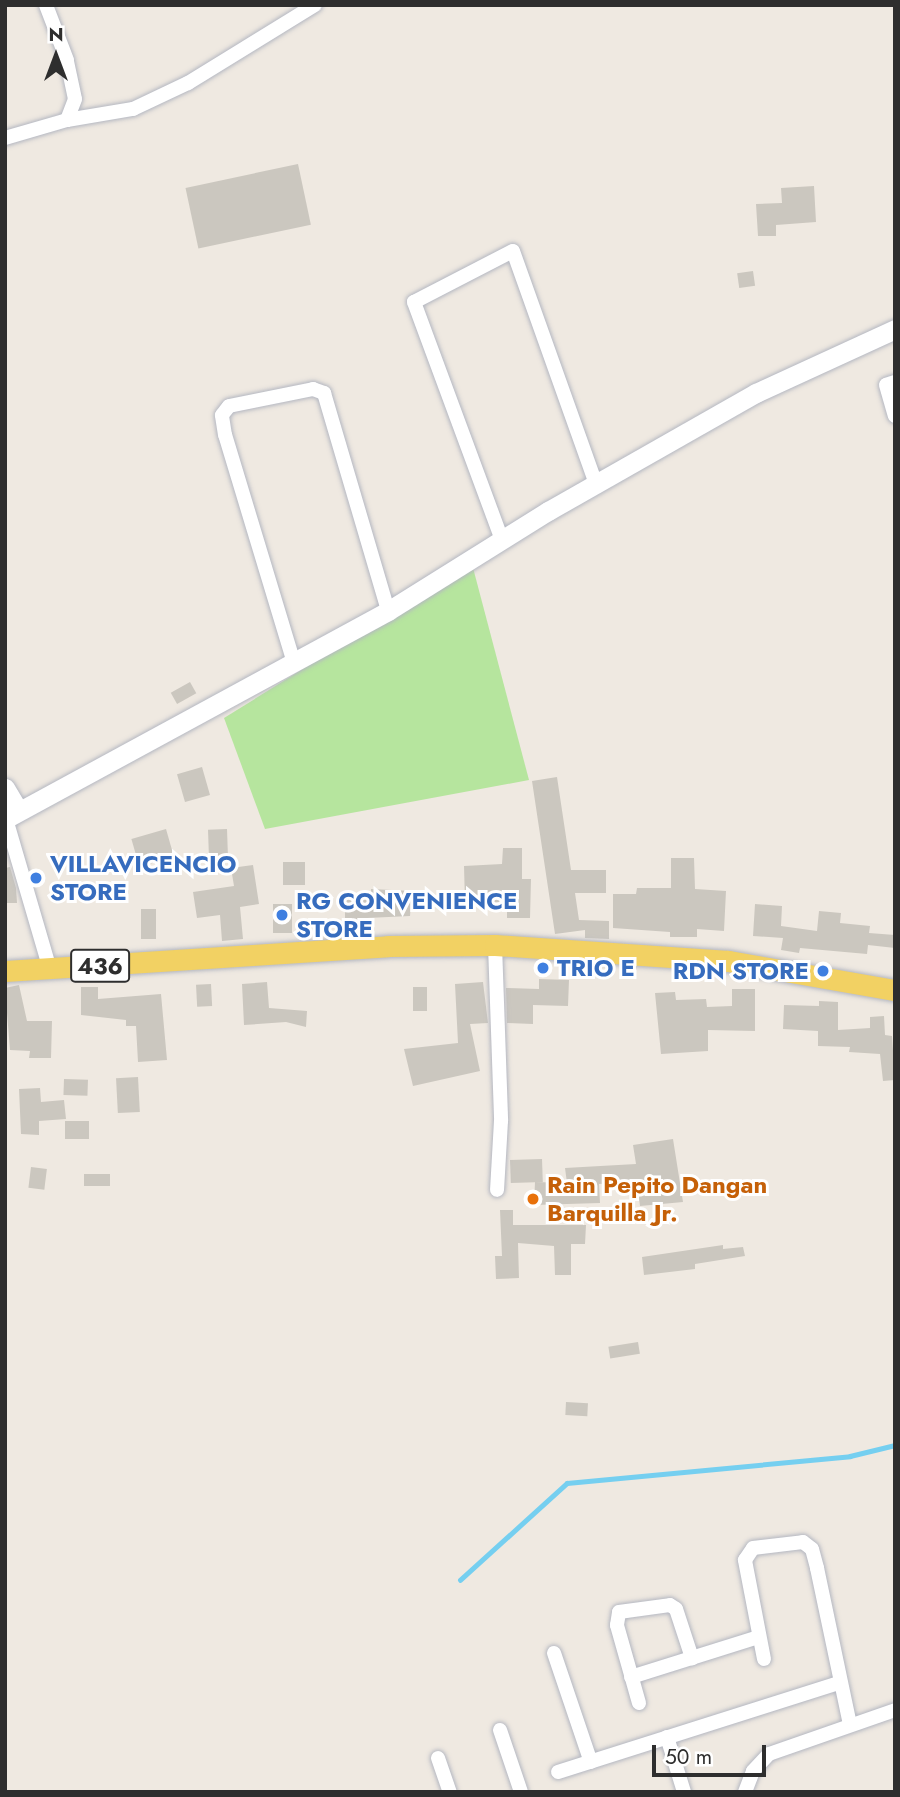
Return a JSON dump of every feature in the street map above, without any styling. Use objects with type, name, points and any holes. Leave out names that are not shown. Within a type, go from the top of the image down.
[{"type":"main road","name":"436","points":[[5,971],[295,951],[495,945],[728,961],[895,990]]},
{"type":"street","points":[[46,5],[67,60],[75,99],[67,120]]},
{"type":"street","points":[[5,138],[67,120],[133,109],[188,83],[315,5]]},
{"type":"street","points":[[502,540],[414,302],[513,251],[596,484]]},
{"type":"street","points":[[10,816],[388,611],[596,484],[756,393],[895,329]]},
{"type":"street","points":[[895,382],[886,385],[895,416]]},
{"type":"street","points":[[294,663],[225,435],[222,415],[229,407],[313,390],[324,393],[388,611]]},
{"type":"street","points":[[5,788],[50,969]]},
{"type":"street","points":[[495,945],[500,1121],[497,1191]]},
{"type":"street","points":[[764,1659],[746,1573],[747,1553],[803,1542],[811,1549],[817,1568],[838,1683],[850,1724]]},
{"type":"street","points":[[639,1703],[617,1625],[619,1612],[628,1608],[670,1605],[676,1609],[692,1658]]},
{"type":"street","points":[[631,1677],[760,1637]]},
{"type":"street","points":[[555,1653],[591,1762]]},
{"type":"street","points":[[558,1772],[838,1683]]},
{"type":"street","points":[[745,1792],[753,1771],[769,1754],[895,1710]]},
{"type":"street","points":[[499,1730],[521,1792]]},
{"type":"street","points":[[667,1737],[684,1792]]},
{"type":"street","points":[[438,1758],[450,1792]]},
{"type":"green space","points":[[472,564],[529,780],[265,829],[224,718]]},
{"type":"building","points":[[298,164],[311,225],[198,249],[186,188]]},
{"type":"building","points":[[814,186],[816,222],[776,225],[776,236],[758,236],[756,204],[782,203],[781,188]]},
{"type":"building","points":[[753,271],[755,286],[739,288],[737,273]]},
{"type":"building","points":[[190,682],[196,693],[177,704],[171,693]]},
{"type":"building","points":[[202,767],[210,795],[185,802],[177,774]]},
{"type":"building","points":[[557,777],[571,870],[606,870],[606,893],[575,893],[579,920],[609,921],[609,939],[585,938],[585,930],[555,934],[532,781]]},
{"type":"building","points":[[166,829],[174,857],[139,867],[131,839]]},
{"type":"building","points":[[227,829],[228,857],[209,858],[208,830]]},
{"type":"building","points":[[503,848],[522,848],[522,879],[531,879],[530,918],[507,918],[507,902],[465,903],[464,866],[502,864]]},
{"type":"building","points":[[671,858],[694,858],[695,889],[726,891],[724,931],[697,929],[697,937],[670,937],[670,932],[613,928],[613,894],[636,894],[637,888],[671,888]]},
{"type":"building","points":[[283,862],[305,862],[305,885],[283,885]]},
{"type":"building","points":[[253,865],[259,904],[240,907],[243,939],[222,941],[220,915],[197,918],[193,892],[234,886],[231,868]]},
{"type":"building","points":[[10,867],[17,903],[5,903],[5,868]]},
{"type":"building","points":[[371,889],[412,891],[410,916],[367,918],[367,928],[345,928],[345,895],[371,895]]},
{"type":"building","points":[[273,904],[292,904],[292,933],[273,933]]},
{"type":"building","points":[[755,904],[782,906],[781,926],[817,931],[819,911],[841,913],[840,923],[870,926],[869,933],[895,935],[895,948],[868,945],[867,954],[800,948],[799,953],[781,950],[783,938],[753,936]]},
{"type":"building","points":[[141,909],[156,909],[156,939],[141,939]]},
{"type":"building","points":[[539,979],[569,980],[568,1006],[533,1005],[533,1024],[507,1023],[506,988],[539,989]]},
{"type":"building","points":[[267,982],[269,1008],[307,1011],[306,1027],[286,1022],[244,1025],[242,984]]},
{"type":"building","points":[[483,982],[488,1023],[470,1024],[480,1071],[413,1086],[404,1049],[458,1043],[455,984]]},
{"type":"building","points":[[211,984],[212,1006],[197,1007],[196,985]]},
{"type":"building","points":[[19,985],[27,1021],[52,1021],[51,1058],[29,1058],[30,1051],[10,1050],[5,988]]},
{"type":"building","points":[[81,987],[98,987],[98,999],[161,994],[167,1060],[138,1062],[136,1026],[126,1026],[126,1020],[81,1015]]},
{"type":"building","points":[[413,987],[427,987],[427,1011],[413,1011]]},
{"type":"building","points":[[732,989],[755,989],[755,1031],[708,1030],[708,1051],[661,1054],[655,993],[675,992],[676,1000],[706,999],[707,1007],[732,1006]]},
{"type":"building","points":[[819,1001],[838,1002],[838,1030],[870,1028],[870,1017],[884,1016],[885,1035],[892,1036],[895,1080],[883,1081],[880,1054],[849,1052],[850,1047],[818,1046],[818,1031],[783,1029],[784,1005],[819,1006]]},
{"type":"building","points":[[138,1077],[140,1112],[118,1113],[116,1078]]},
{"type":"building","points":[[64,1079],[88,1080],[87,1096],[63,1095]]},
{"type":"building","points":[[40,1088],[41,1102],[64,1100],[66,1119],[39,1121],[39,1135],[21,1134],[19,1089]]},
{"type":"building","points":[[65,1121],[89,1121],[89,1139],[65,1139]]},
{"type":"building","points":[[673,1139],[683,1202],[640,1206],[637,1182],[599,1184],[600,1203],[534,1205],[535,1182],[567,1183],[565,1168],[636,1164],[633,1145]]},
{"type":"building","points":[[542,1159],[543,1182],[511,1183],[510,1160]]},
{"type":"building","points":[[31,1167],[47,1169],[44,1190],[28,1188]]},
{"type":"building","points":[[84,1174],[110,1174],[110,1186],[84,1186]]},
{"type":"building","points":[[500,1210],[513,1210],[513,1225],[586,1225],[585,1244],[571,1244],[571,1275],[555,1275],[554,1246],[518,1243],[519,1278],[496,1279],[495,1256],[502,1256]]},
{"type":"building","points":[[723,1245],[723,1249],[743,1247],[745,1256],[695,1264],[695,1269],[644,1275],[642,1257]]},
{"type":"building","points":[[638,1342],[640,1354],[610,1359],[608,1347]]},
{"type":"building","points":[[566,1402],[588,1403],[587,1416],[565,1415]]},
{"type":"waterway","points":[[460,1580],[567,1483],[850,1456],[895,1445]]},
{"type":"place","name":"VILLAVICENCIO STORE","points":[[36,878]]},
{"type":"place","name":"RG CONVENIENCE STORE","points":[[282,915]]},
{"type":"place","name":"TRIO E","points":[[543,968]]},
{"type":"place","name":"RDN STORE","points":[[823,971]]},
{"type":"place","name":"Rain Pepito Dangan Barquilla Jr.","points":[[533,1199]]}]
